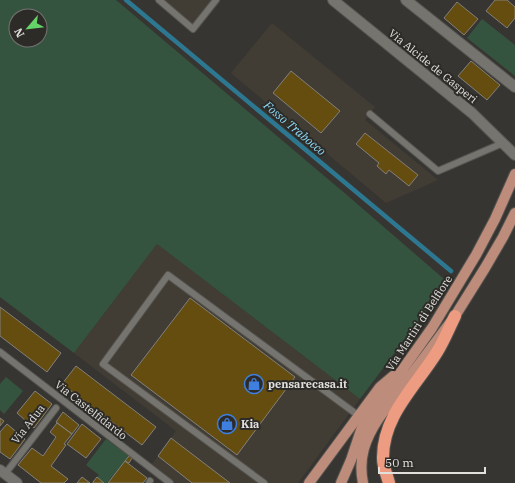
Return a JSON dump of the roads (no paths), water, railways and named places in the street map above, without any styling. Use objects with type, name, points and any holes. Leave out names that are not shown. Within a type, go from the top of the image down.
[{"type":"highway","points":[[389,483],[383,460],[384,447],[390,425],[401,403],[437,351],[455,316]]},
{"type":"main road","name":"Via Martiri di Belfiore","points":[[341,483],[351,460],[361,430],[432,328],[476,255],[495,219],[515,174]]},
{"type":"main road","name":"Via Martiri di Belfiore","points":[[363,483],[361,473],[362,453],[370,431],[455,316],[485,268],[515,213]]},
{"type":"main road","points":[[309,483],[380,387],[404,368]]},
{"type":"street","name":"Via Alcide de Gasperi","points":[[333,0],[472,113],[515,155]]},
{"type":"street","points":[[406,0],[515,87]]},
{"type":"street","name":"Via Adua","points":[[2,472],[17,483]]},
{"type":"lane","points":[[159,0],[193,29],[216,0]]},
{"type":"lane","points":[[370,114],[438,170],[503,143]]},
{"type":"lane","points":[[264,483],[103,364],[168,275],[359,416]]},
{"type":"lane","name":"Via Castelfidardo","points":[[0,352],[170,483]]},
{"type":"lane","name":"Via Adua","points":[[2,472],[56,408]]},
{"type":"waterway","name":"Fosso Trabocco","points":[[126,0],[451,271]]},
{"type":"place","name":"pensarecasa.it","points":[[254,384]]},
{"type":"place","name":"Kia","points":[[227,424]]}]
